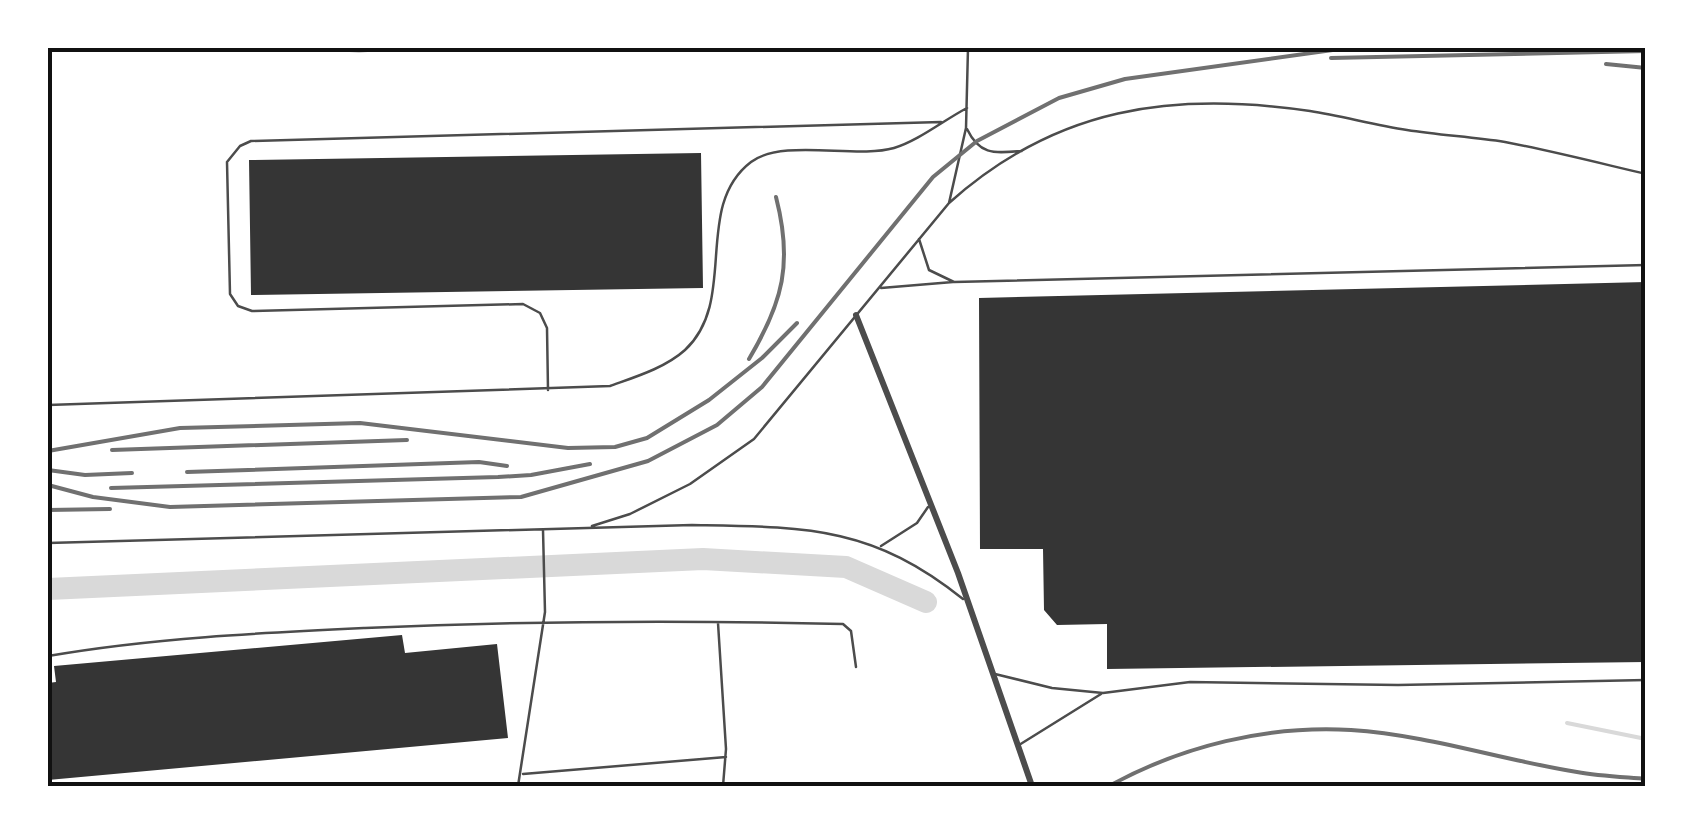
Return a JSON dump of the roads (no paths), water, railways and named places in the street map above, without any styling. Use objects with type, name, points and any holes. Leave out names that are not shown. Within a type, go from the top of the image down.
[{"type":"street","points":[[856,315],[969,604],[1032,786]]},
{"type":"lane","points":[[249,48],[463,48]]},
{"type":"lane","points":[[949,203],[966,128],[968,48]]},
{"type":"lane","points":[[585,528],[630,514],[690,484],[754,439],[949,203],[977,178],[1023,151],[1096,117],[1190,102],[1309,112],[1505,142],[1646,174]]},
{"type":"lane","points":[[48,405],[610,386],[646,373],[684,351],[704,326],[714,296],[725,196],[753,160],[785,152],[894,148],[967,108]]},
{"type":"lane","points":[[548,390],[546,328],[540,313],[524,304],[252,311],[238,306],[230,294],[226,162],[240,146],[251,142],[941,122]]},
{"type":"lane","points":[[966,128],[974,144],[988,153],[1023,151]]},
{"type":"lane","points":[[919,239],[929,270],[954,282]]},
{"type":"lane","points":[[879,288],[954,282],[1646,264]]},
{"type":"lane","points":[[880,547],[916,523],[931,503]]},
{"type":"lane","points":[[48,544],[585,528],[796,527],[896,552],[938,578],[969,604]]},
{"type":"lane","points":[[518,786],[545,612],[543,530]]},
{"type":"lane","points":[[48,656],[114,645],[202,638],[544,620],[718,622],[843,624],[851,631],[856,667]]},
{"type":"lane","points":[[718,622],[726,756],[723,786]]},
{"type":"lane","points":[[994,674],[1052,688],[1103,693],[1190,682],[1398,685],[1646,680]]},
{"type":"lane","points":[[1018,746],[1103,693]]},
{"type":"lane","points":[[520,774],[726,756]]},
{"type":"waterway","points":[[48,589],[703,559],[846,567],[926,602]]},
{"type":"waterway","points":[[1567,723],[1646,739]]},
{"type":"railway","points":[[48,485],[93,497],[170,507],[521,497],[648,461],[717,425],[762,387],[933,177],[977,141],[1059,98],[1125,79],[1347,48]]},
{"type":"railway","points":[[1331,58],[1646,51]]},
{"type":"railway","points":[[1606,64],[1646,68]]},
{"type":"railway","points":[[749,359],[770,319],[782,281],[784,242],[776,197]]},
{"type":"railway","points":[[48,451],[180,428],[360,423],[568,448],[615,447],[647,438],[709,400],[762,358],[797,323]]},
{"type":"railway","points":[[112,450],[407,440]]},
{"type":"railway","points":[[187,472],[479,462],[507,466]]},
{"type":"railway","points":[[111,488],[498,477],[590,464]]},
{"type":"railway","points":[[48,470],[85,475],[132,473]]},
{"type":"railway","points":[[48,510],[110,509]]},
{"type":"railway","points":[[1109,786],[1196,749],[1257,735],[1319,729],[1408,737],[1577,772],[1646,779]]}]
